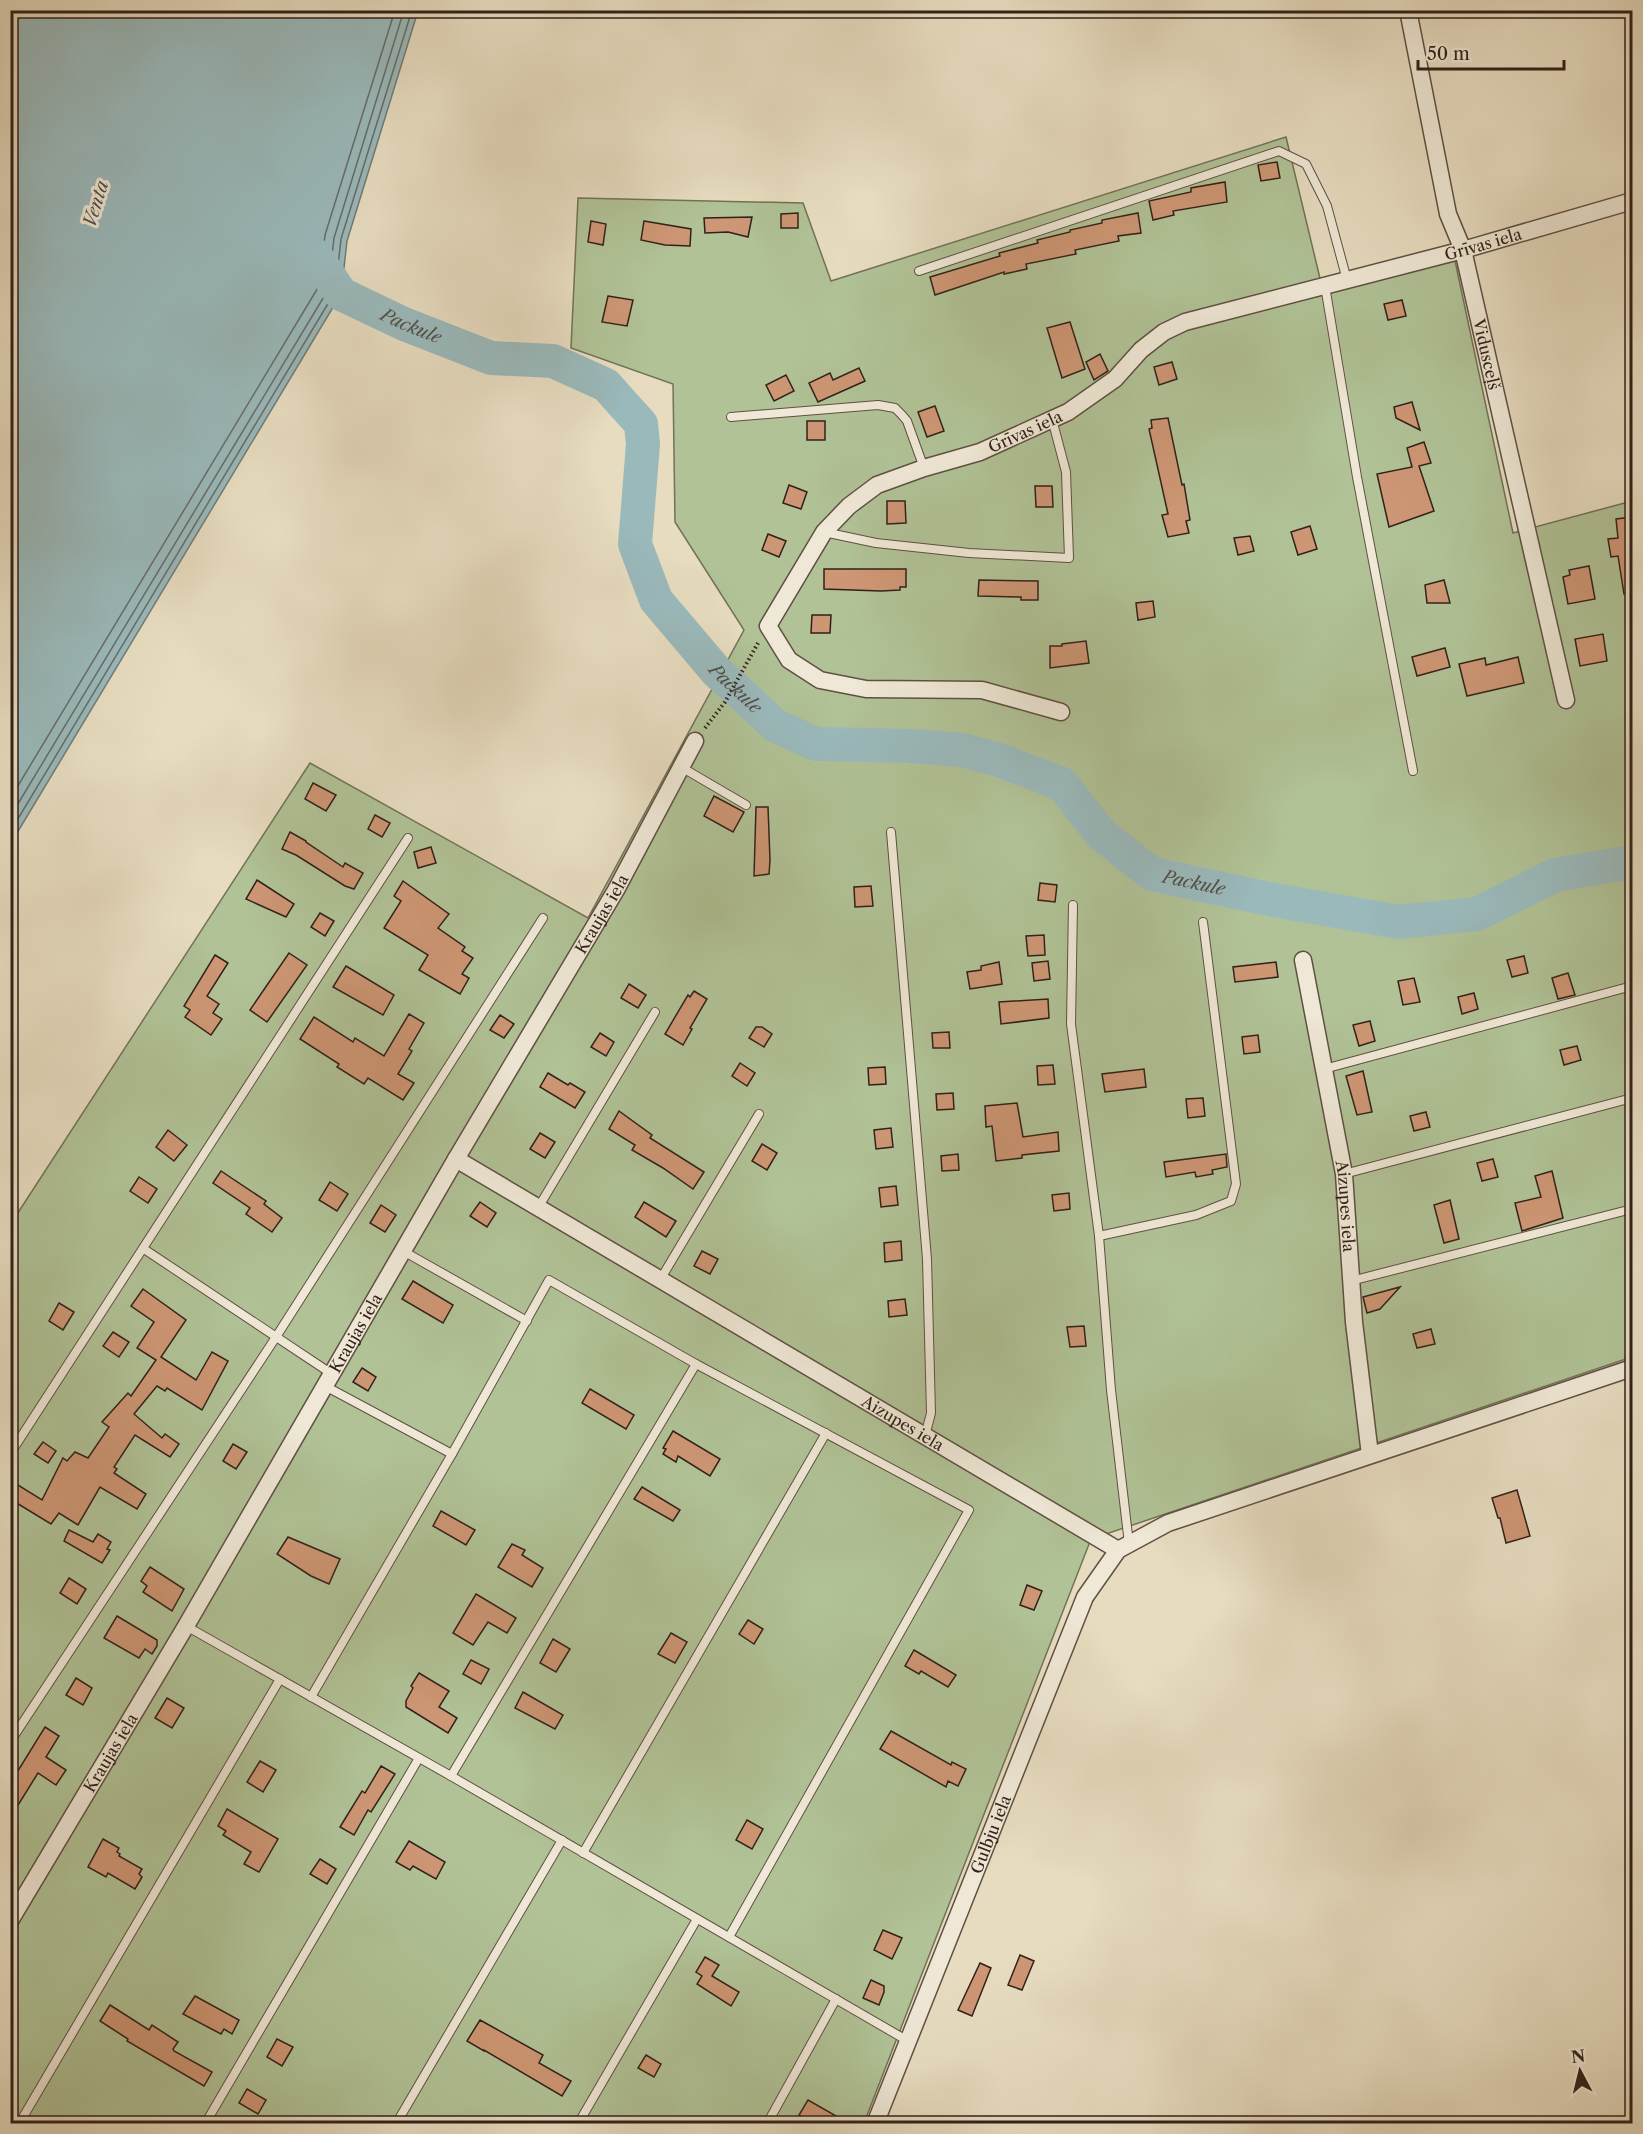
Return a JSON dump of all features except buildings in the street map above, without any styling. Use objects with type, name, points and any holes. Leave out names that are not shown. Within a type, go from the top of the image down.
[{"type":"street","name":"Vidusceļš","points":[[1408,10],[1448,214],[1462,250],[1566,700]]},
{"type":"street","name":"Grīvas iela","points":[[1060,712],[982,690],[866,689],[820,680],[789,660],[768,626],[824,532],[849,506],[877,485],[924,468],[980,452],[1068,412],[1115,379],[1141,350],[1164,332],[1185,322],[1462,250],[1632,201]]},
{"type":"street","name":"Kraujas iela","points":[[10,1921],[186,1626],[456,1159],[616,890],[695,741]]},
{"type":"street","name":"Aizupes iela","points":[[1303,960],[1344,1174],[1351,1281],[1370,1455]]},
{"type":"street","name":"Aizupes iela","points":[[456,1159],[925,1436],[1123,1547]]},
{"type":"street","points":[[1123,1547],[1168,1522],[1632,1368]]},
{"type":"street","name":"Gulbju iela","points":[[875,2124],[1085,1597],[1123,1547]]},
{"type":"lane","points":[[919,271],[1279,151],[1306,164],[1326,206],[1347,280]]},
{"type":"lane","points":[[1325,286],[1357,477],[1413,771]]},
{"type":"lane","points":[[731,417],[878,405],[895,408],[907,421],[924,468]]},
{"type":"lane","points":[[824,532],[876,543],[946,551],[1069,558],[1066,472],[1052,419]]},
{"type":"lane","points":[[681,767],[746,805]]},
{"type":"lane","points":[[891,832],[927,1259],[931,1413],[925,1436]]},
{"type":"lane","points":[[10,1454],[144,1250],[408,838]]},
{"type":"lane","points":[[1073,905],[1071,1024],[1099,1236],[1123,1547]]},
{"type":"lane","points":[[10,1742],[276,1337],[543,918]]},
{"type":"lane","points":[[1099,1236],[1196,1215],[1231,1201],[1236,1184],[1203,922]]},
{"type":"lane","points":[[1324,1069],[1632,986]]},
{"type":"lane","points":[[538,1208],[655,1012]]},
{"type":"lane","points":[[1344,1174],[1632,1098]]},
{"type":"lane","points":[[660,1280],[759,1114]]},
{"type":"lane","points":[[1351,1281],[1632,1209]]},
{"type":"lane","points":[[144,1250],[276,1337],[329,1380],[452,1454]]},
{"type":"lane","points":[[403,1251],[527,1321]]},
{"type":"lane","points":[[311,1697],[452,1454],[549,1280],[696,1364],[969,1510],[729,1937]]},
{"type":"lane","points":[[451,1776],[696,1364]]},
{"type":"lane","points":[[584,1853],[826,1433]]},
{"type":"lane","points":[[186,1626],[451,1776],[908,2041]]},
{"type":"lane","points":[[19,2124],[280,1679]]},
{"type":"lane","points":[[205,2124],[419,1758]]},
{"type":"lane","points":[[396,2124],[562,1840]]},
{"type":"lane","points":[[578,2124],[697,1919]]},
{"type":"lane","points":[[767,2124],[836,1999]]},
{"type":"path","points":[[695,741],[725,702],[751,655]]},
{"type":"green space","points":[[1286,137],[1324,295],[1454,256],[1513,533],[1632,501],[1632,1357],[1091,1539],[864,2123],[11,2123],[10,1225],[310,763],[588,918],[744,630],[675,522],[673,384],[571,348],[578,198],[803,203],[831,281]]},
{"type":"water","name":"Venta","points":[[11,10],[418,11],[347,241],[341,294],[11,843]]},
{"type":"waterway","name":"Packule","points":[[315,255],[341,294],[404,324],[491,358],[553,361],[606,385],[641,424],[643,444],[635,544],[656,600],[717,672],[776,726],[816,744],[911,746],[962,750],[999,760],[1062,784],[1101,834],[1152,874],[1274,900],[1399,922],[1477,914],[1555,875],[1632,862]]}]
